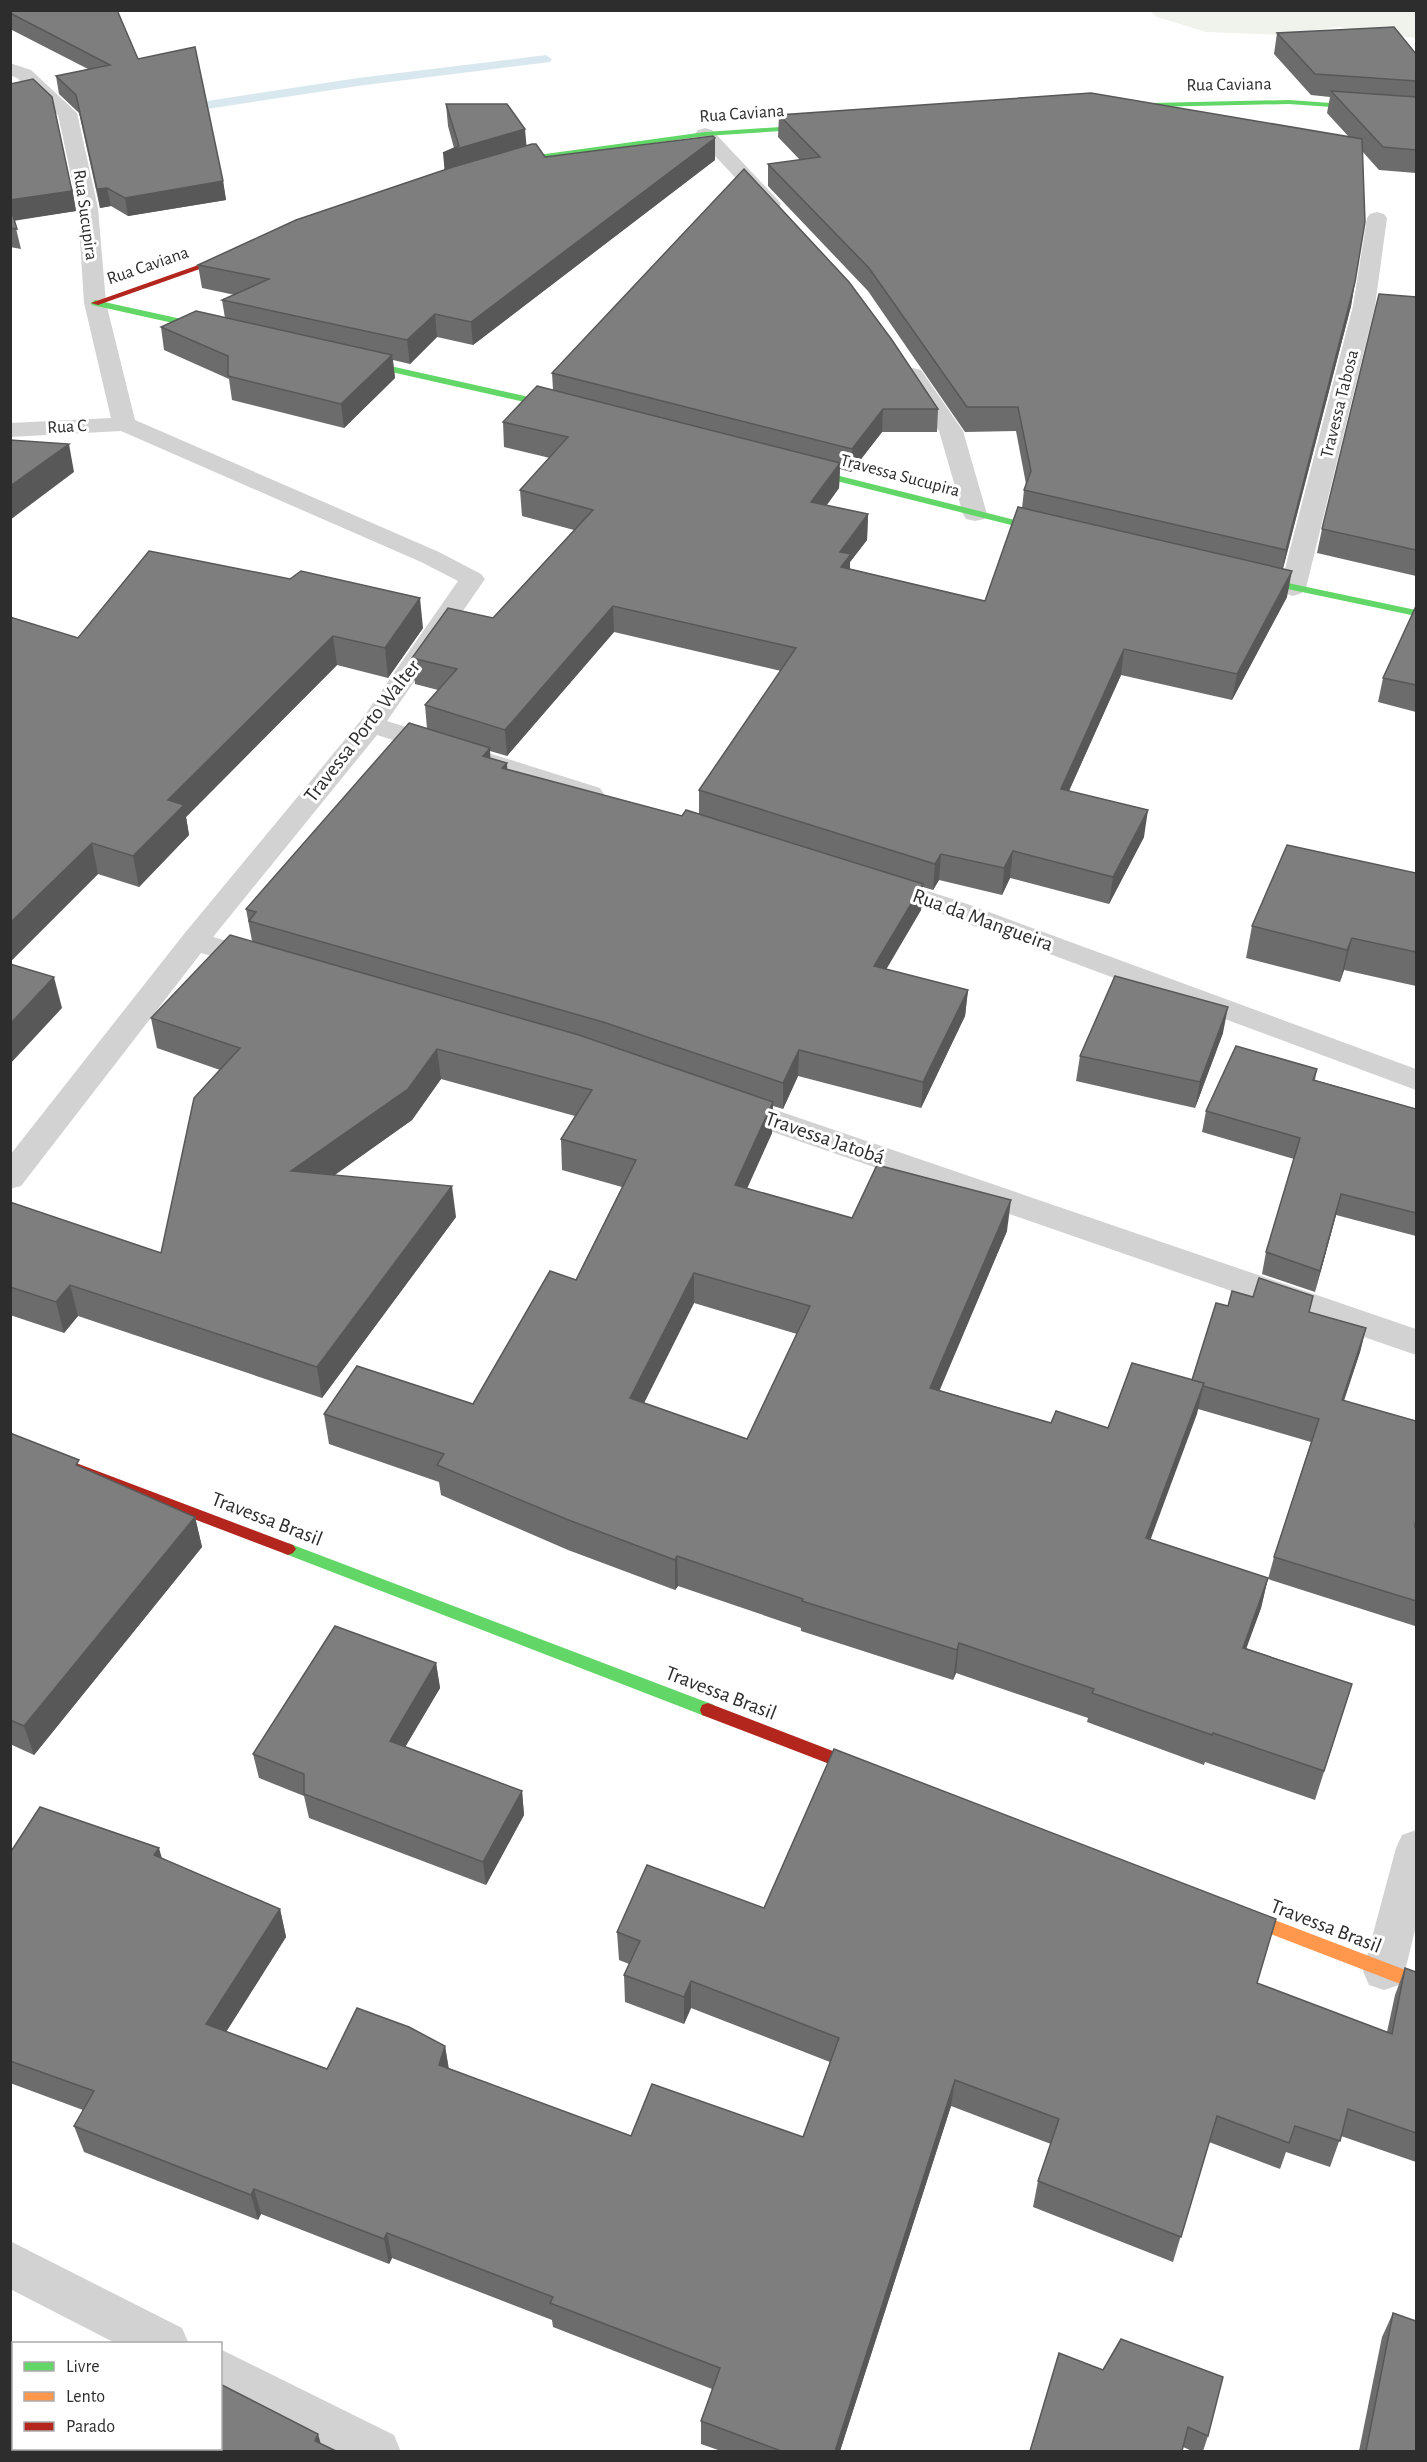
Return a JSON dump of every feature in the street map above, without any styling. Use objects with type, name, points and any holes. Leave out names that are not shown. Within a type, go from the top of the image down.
[{"type":"street","name":"Rua Sucupira","points":[[15,73],[67,113],[88,208],[95,303],[124,424]]},
{"type":"street","name":"Rua Caviana","points":[[1097,107],[1289,102],[1416,111]]},
{"type":"street","name":"Rua Caviana","points":[[489,170],[531,158],[705,134],[835,125]]},
{"type":"street","points":[[705,134],[785,220]]},
{"type":"street","name":"Travessa Tabosa","points":[[1293,588],[1364,306],[1377,218]]},
{"type":"street","name":"Rua Caviana","points":[[95,303],[249,250]]},
{"type":"street","points":[[95,303],[234,334]]},
{"type":"street","points":[[338,357],[582,412]]},
{"type":"street","points":[[902,358],[951,431],[975,514]]},
{"type":"street","name":"Rua C","points":[[10,430],[124,424]]},
{"type":"street","name":"Travessa Porto Walter","points":[[10,1178],[194,941],[370,725],[472,579],[430,557],[376,536],[124,424]]},
{"type":"street","name":"Travessa Sucupira","points":[[778,463],[1066,535]]},
{"type":"street","points":[[1236,575],[1416,613]]},
{"type":"street","points":[[370,725],[620,803]]},
{"type":"street","name":"Rua da Mangueira","points":[[858,878],[960,911],[1416,1080]]},
{"type":"street","points":[[194,941],[285,968]]},
{"type":"street","name":"Travessa Jatobá","points":[[703,1096],[1416,1342]]},
{"type":"street","name":"Travessa Brasil","points":[[10,1443],[882,1777]]},
{"type":"street","points":[[1400,1977],[1416,1848]]},
{"type":"street","name":"Travessa Brasil","points":[[1217,1906],[1400,1977]]},
{"type":"street","points":[[10,2264],[164,2342]]},
{"type":"street","points":[[222,2373],[377,2451]]},
{"type":"shaded area","points":[[1150,11],[1416,11],[1416,38],[1338,27],[1282,35],[1206,32],[1157,17]]},
{"type":"building","points":[[10,10],[117,10],[138,59],[195,47],[223,181],[125,198],[107,188],[97,189],[76,95],[56,76],[110,65],[10,13]]},
{"type":"building","points":[[1394,27],[1416,54],[1416,81],[1315,74],[1277,33]]},
{"type":"building","points":[[33,79],[52,97],[72,191],[10,200],[10,84]]},
{"type":"building","points":[[1331,91],[1416,97],[1416,150],[1383,147]]},
{"type":"building","points":[[1091,93],[1362,139],[1365,222],[1355,282],[1286,550],[1024,490],[1031,471],[1018,407],[967,407],[869,268],[768,164],[820,157],[779,115]]},
{"type":"building","points":[[446,104],[507,104],[525,129],[443,153],[459,146]]},
{"type":"building","points":[[713,136],[715,138],[471,322],[435,314],[407,340],[222,300],[269,279],[198,265],[296,220],[453,167],[532,144],[536,144],[545,157]]},
{"type":"building","points":[[744,169],[849,282],[892,340],[938,409],[883,409],[852,449],[552,373]]},
{"type":"building","points":[[10,206],[17,229],[10,228]]},
{"type":"building","points":[[1379,294],[1416,297],[1416,550],[1322,529]]},
{"type":"building","points":[[196,311],[392,355],[341,404],[228,376],[228,356],[161,327]]},
{"type":"building","points":[[537,386],[840,463],[811,502],[868,514],[840,552],[851,554],[841,567],[985,601],[1018,507],[1292,571],[1237,674],[1124,649],[1061,789],[1148,810],[1113,877],[1013,851],[1004,868],[941,854],[935,864],[699,790],[796,648],[613,606],[505,730],[425,705],[457,669],[412,658],[448,608],[493,618],[593,510],[520,490],[568,437],[503,422]]},
{"type":"building","points":[[10,440],[69,444],[10,486]]},
{"type":"building","points":[[149,551],[290,579],[301,571],[420,598],[385,648],[333,636],[168,800],[184,805],[133,856],[92,843],[10,923],[10,617],[78,638]]},
{"type":"building","points":[[1416,606],[1416,685],[1383,678]]},
{"type":"building","points":[[409,723],[490,748],[483,756],[507,763],[502,768],[682,816],[686,810],[923,884],[874,966],[968,990],[923,1082],[799,1050],[783,1083],[603,1022],[249,921],[256,912],[246,909]]},
{"type":"building","points":[[1287,845],[1416,873],[1416,952],[1352,938],[1347,950],[1252,926]]},
{"type":"building","points":[[230,935],[579,1035],[773,1102],[735,1185],[852,1218],[877,1165],[1011,1200],[930,1388],[1051,1423],[1056,1411],[1108,1428],[1132,1363],[1204,1383],[1146,1538],[1268,1578],[1243,1648],[1352,1684],[1324,1771],[1092,1693],[1094,1689],[959,1643],[957,1650],[802,1601],[803,1599],[677,1556],[675,1560],[566,1519],[437,1465],[444,1454],[324,1414],[357,1366],[473,1404],[550,1271],[576,1280],[636,1160],[561,1139],[592,1090],[437,1049],[408,1089],[291,1171],[452,1186],[317,1367],[70,1285],[56,1302],[10,1287],[10,1202],[161,1253],[194,1098],[240,1048],[151,1018]],"holes":[[[694,1273],[810,1306],[747,1439],[630,1398]]]},
{"type":"building","points":[[10,964],[54,977],[10,1024]]},
{"type":"building","points":[[1115,976],[1228,1007],[1200,1082],[1080,1056]]},
{"type":"building","points":[[1236,1046],[1317,1069],[1313,1080],[1416,1109],[1416,1213],[1341,1194],[1320,1271],[1266,1252],[1300,1138],[1206,1111]]},
{"type":"building","points":[[1259,1278],[1313,1296],[1309,1312],[1366,1328],[1342,1400],[1416,1421],[1416,1601],[1274,1557],[1319,1419],[1203,1386],[1204,1383],[1192,1380],[1216,1303],[1228,1306],[1232,1291],[1253,1297]]},
{"type":"building","points":[[10,1433],[79,1460],[76,1465],[195,1517],[24,1726],[10,1720]]},
{"type":"building","points":[[335,1626],[436,1663],[390,1741],[522,1791],[483,1862],[304,1794],[304,1774],[253,1754]]},
{"type":"building","points":[[834,1749],[1276,1919],[1257,1983],[1392,2034],[1405,1968],[1416,1972],[1416,2133],[1348,2109],[1340,2141],[1295,2126],[1289,2143],[1217,2116],[1181,2237],[1038,2181],[1059,2119],[955,2080],[835,2451],[781,2451],[701,2421],[720,2368],[550,2303],[553,2297],[387,2233],[384,2239],[254,2189],[251,2195],[74,2126],[94,2091],[10,2061],[10,1853],[40,1807],[159,1848],[154,1855],[280,1909],[206,2024],[327,2069],[357,2008],[409,2027],[445,2046],[439,2065],[631,2136],[652,2084],[803,2137],[839,2038],[691,1981],[684,1997],[624,1975],[640,1941],[617,1932],[647,1865],[764,1908]]},
{"type":"building","points":[[1393,2313],[1416,2321],[1416,2451],[1366,2451]]},
{"type":"building","points":[[1121,2339],[1223,2377],[1208,2436],[1188,2427],[1182,2451],[1030,2451],[1059,2353],[1103,2370]]},
{"type":"building","points":[[10,2349],[12,2350],[12,2450],[176,2451],[10,2451]]},
{"type":"building","points":[[222,2385],[318,2434],[315,2441],[336,2451],[178,2451],[222,2450]]},
{"type":"waterway","points":[[181,109],[358,82],[546,59]]},
{"type":"traffic: fast","points":[[1106,106],[1289,102],[1416,111]]},
{"type":"traffic: fast","points":[[501,167],[531,158],[705,134],[824,126]]},
{"type":"traffic: fast","points":[[95,303],[218,330]]},
{"type":"traffic: fast","points":[[350,360],[569,409]]},
{"type":"traffic: fast","points":[[796,468],[1055,533]]},
{"type":"traffic: fast","points":[[1245,577],[1416,613]]},
{"type":"traffic: fast","points":[[288,1549],[708,1710]]},
{"type":"traffic: slow","points":[[1230,1911],[1416,1982]]},
{"type":"traffic: jam","points":[[95,303],[241,253]]},
{"type":"traffic: jam","points":[[10,1443],[288,1549]]},
{"type":"traffic: jam","points":[[708,1710],[871,1773]]}]
